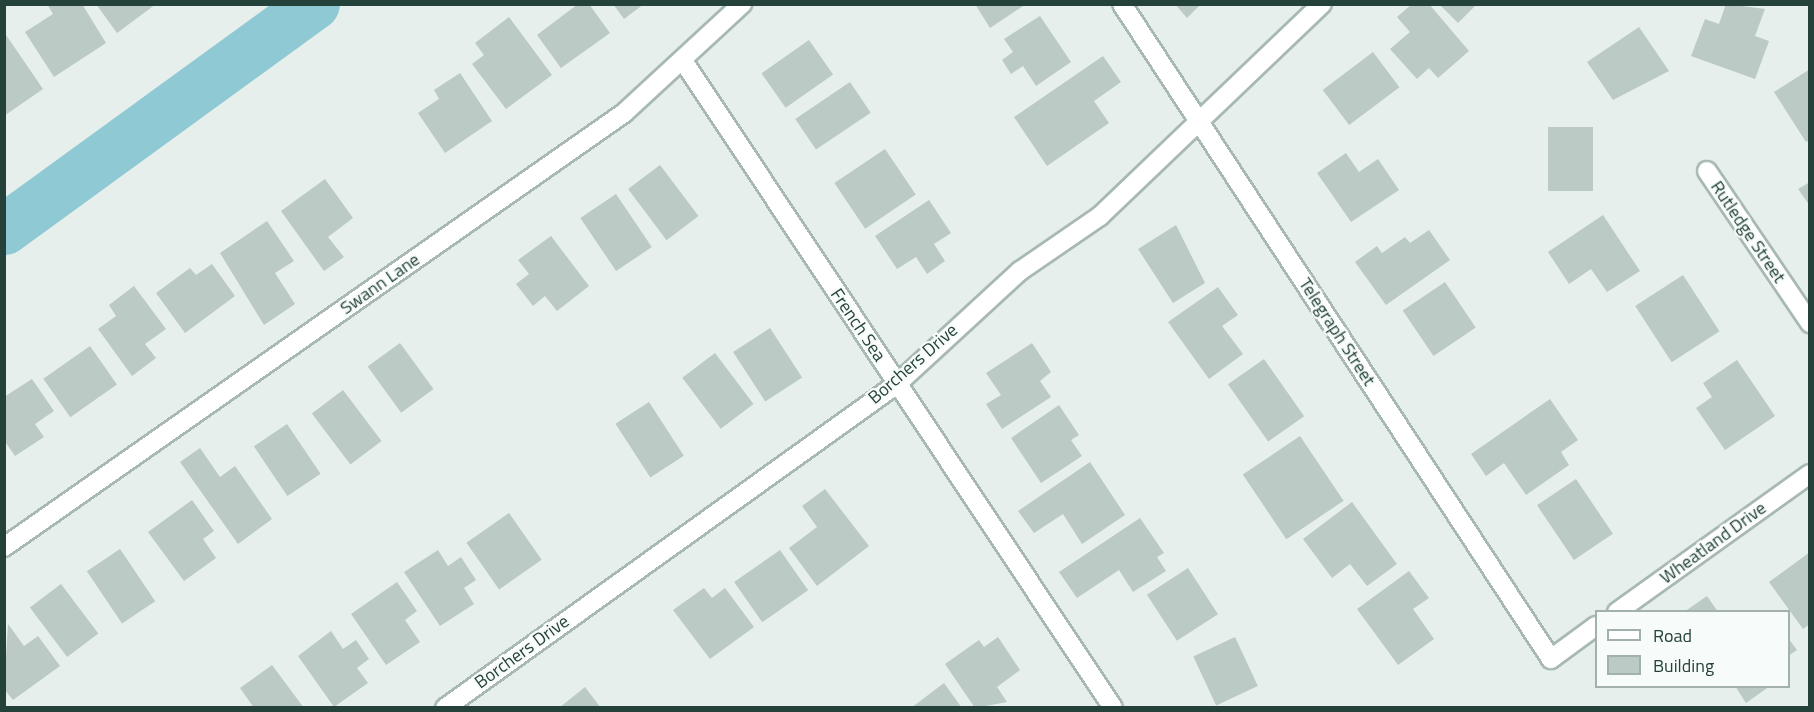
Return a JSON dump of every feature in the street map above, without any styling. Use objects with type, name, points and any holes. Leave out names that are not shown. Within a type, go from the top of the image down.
[{"type":"street","name":"Swann Lane","points":[[4,547],[624,113],[684,62],[742,4]]},
{"type":"street","name":"Telegraph Street","points":[[1122,4],[1551,659],[1595,627]]},
{"type":"street","name":"Borchers Drive","points":[[445,708],[897,384],[979,305],[1100,216],[1201,125],[1322,4]]},
{"type":"street","name":"French Sea","points":[[684,62],[1113,708]]},
{"type":"street","name":"Rutledge Street","points":[[1707,171],[1809,323]]},
{"type":"street","name":"Wheatland Drive","points":[[1620,610],[1809,474]]},
{"type":"building","points":[[47,4],[82,4],[106,43],[54,77],[25,32],[53,14]]},
{"type":"building","points":[[96,4],[156,4],[117,33]]},
{"type":"building","points":[[578,4],[589,4],[610,33],[561,68],[537,35]]},
{"type":"building","points":[[613,4],[644,4],[624,19]]},
{"type":"building","points":[[975,4],[1026,4],[990,28]]},
{"type":"building","points":[[1175,4],[1201,4],[1187,18]]},
{"type":"building","points":[[1412,4],[1429,4],[1469,51],[1438,78],[1429,68],[1417,79],[1390,49],[1410,32],[1397,17]]},
{"type":"building","points":[[1439,4],[1477,4],[1458,23]]},
{"type":"building","points":[[1726,4],[1765,9],[1755,36],[1769,41],[1755,79],[1691,56],[1705,19],[1719,24]]},
{"type":"building","points":[[1040,16],[1071,62],[1036,86],[1023,66],[1011,74],[1002,60],[1013,52],[1004,39]]},
{"type":"building","points":[[509,17],[552,75],[506,109],[472,64],[484,55],[475,43]]},
{"type":"building","points":[[1639,27],[1669,71],[1613,100],[1587,62]]},
{"type":"building","points":[[4,32],[43,89],[4,116]]},
{"type":"building","points":[[809,40],[833,74],[786,108],[761,73]]},
{"type":"building","points":[[1373,52],[1399,87],[1349,125],[1323,90]]},
{"type":"building","points":[[1103,56],[1121,82],[1094,101],[1109,123],[1047,166],[1014,117]]},
{"type":"building","points":[[1810,69],[1810,140],[1806,142],[1774,92]]},
{"type":"building","points":[[460,73],[492,121],[445,153],[418,113],[439,99],[434,90]]},
{"type":"building","points":[[850,82],[871,113],[816,150],[795,119]]},
{"type":"building","points":[[1548,127],[1593,127],[1593,191],[1548,191]]},
{"type":"building","points":[[885,149],[916,195],[865,229],[834,183]]},
{"type":"building","points":[[1346,153],[1359,172],[1378,159],[1399,190],[1351,222],[1317,173]]},
{"type":"building","points":[[660,165],[699,216],[667,240],[628,189]]},
{"type":"building","points":[[325,179],[353,218],[328,237],[344,257],[324,271],[281,211]]},
{"type":"building","points":[[1810,182],[1810,206],[1798,189]]},
{"type":"building","points":[[616,194],[652,247],[616,271],[580,218]]},
{"type":"building","points":[[929,200],[951,233],[934,244],[945,261],[927,274],[916,257],[897,269],[875,236]]},
{"type":"building","points":[[1603,215],[1640,271],[1607,292],[1591,269],[1569,284],[1548,252]]},
{"type":"building","points":[[267,221],[294,261],[275,273],[295,304],[264,325],[220,253]]},
{"type":"building","points":[[1176,225],[1205,283],[1173,303],[1138,249]]},
{"type":"building","points":[[1429,230],[1450,260],[1386,305],[1355,262],[1377,246],[1382,253],[1405,237],[1410,243]]},
{"type":"building","points":[[551,236],[589,286],[557,311],[545,296],[533,306],[516,284],[529,274],[518,260]]},
{"type":"building","points":[[212,264],[235,296],[185,333],[156,293],[190,268],[196,275]]},
{"type":"building","points":[[1683,275],[1719,331],[1672,362],[1635,306]]},
{"type":"building","points":[[1445,282],[1476,328],[1433,356],[1403,311]]},
{"type":"building","points":[[134,286],[166,329],[145,344],[156,358],[132,376],[98,329],[116,316],[109,305]]},
{"type":"building","points":[[1218,287],[1238,315],[1222,326],[1243,354],[1209,379],[1168,322]]},
{"type":"building","points":[[770,328],[802,377],[765,401],[733,352]]},
{"type":"building","points":[[400,343],[434,389],[401,413],[368,367]]},
{"type":"building","points":[[1032,343],[1051,372],[1040,381],[1051,397],[1002,429],[986,404],[1001,395],[986,373]]},
{"type":"building","points":[[90,346],[117,385],[70,417],[43,379]]},
{"type":"building","points":[[715,353],[754,404],[721,429],[682,378]]},
{"type":"building","points":[[1264,359],[1304,416],[1268,442],[1228,384]]},
{"type":"building","points":[[1737,360],[1775,416],[1725,450],[1696,408],[1712,397],[1703,383]]},
{"type":"building","points":[[32,379],[54,411],[35,424],[44,437],[15,456],[4,440],[4,397]]},
{"type":"building","points":[[343,390],[382,441],[350,465],[312,413]]},
{"type":"building","points":[[1550,399],[1578,440],[1561,452],[1569,465],[1526,495],[1504,463],[1486,476],[1471,454]]},
{"type":"building","points":[[649,402],[684,456],[650,477],[615,424]]},
{"type":"building","points":[[1059,405],[1079,435],[1071,440],[1082,456],[1041,483],[1011,438]]},
{"type":"building","points":[[287,424],[321,474],[287,496],[254,446]]},
{"type":"building","points":[[1300,436],[1344,501],[1286,539],[1243,475]]},
{"type":"building","points":[[200,448],[220,477],[235,466],[272,519],[238,544],[180,462]]},
{"type":"building","points":[[1090,462],[1125,515],[1082,544],[1063,514],[1034,533],[1018,511]]},
{"type":"building","points":[[1576,479],[1613,534],[1574,560],[1537,505]]},
{"type":"building","points":[[825,489],[869,546],[817,586],[789,548],[817,527],[802,506]]},
{"type":"building","points":[[192,500],[214,531],[203,539],[216,558],[184,581],[148,532]]},
{"type":"building","points":[[1352,502],[1397,564],[1367,586],[1350,564],[1332,578],[1303,539]]},
{"type":"building","points":[[509,513],[542,560],[499,590],[466,543]]},
{"type":"building","points":[[1140,518],[1164,553],[1157,557],[1166,571],[1133,592],[1119,570],[1077,598],[1059,572]]},
{"type":"building","points":[[120,549],[155,601],[122,624],[87,571]]},
{"type":"building","points":[[438,550],[448,566],[461,557],[476,580],[464,588],[474,604],[440,626],[404,572]]},
{"type":"building","points":[[780,550],[808,590],[762,622],[734,582]]},
{"type":"building","points":[[1810,552],[1810,624],[1803,629],[1769,582]]},
{"type":"building","points":[[1188,568],[1218,614],[1177,641],[1147,595]]},
{"type":"building","points":[[1409,571],[1429,598],[1413,609],[1434,639],[1398,665],[1357,609]]},
{"type":"building","points":[[397,582],[417,611],[405,620],[420,642],[386,665],[351,614]]},
{"type":"building","points":[[61,584],[98,634],[67,657],[30,607]]},
{"type":"building","points":[[704,588],[712,598],[725,588],[754,627],[710,659],[673,610]]},
{"type":"building","points":[[1707,596],[1717,610],[1687,610]]},
{"type":"building","points":[[8,624],[24,646],[38,636],[60,666],[13,700],[4,689]]},
{"type":"building","points":[[331,631],[343,649],[356,640],[369,659],[357,668],[368,683],[334,707],[298,656]]},
{"type":"building","points":[[998,637],[1020,670],[997,687],[1007,702],[975,708],[945,664],[979,640],[984,647]]},
{"type":"building","points":[[1235,637],[1258,686],[1216,705],[1193,656]]},
{"type":"building","points":[[1790,641],[1797,650],[1790,655]]},
{"type":"building","points":[[272,665],[304,708],[254,708],[240,688]]},
{"type":"building","points":[[944,683],[962,708],[911,708]]},
{"type":"building","points":[[585,687],[601,708],[559,708]]},
{"type":"building","points":[[1736,688],[1767,688],[1746,703]]},
{"type":"waterway","points":[[4,229],[314,4]]}]
